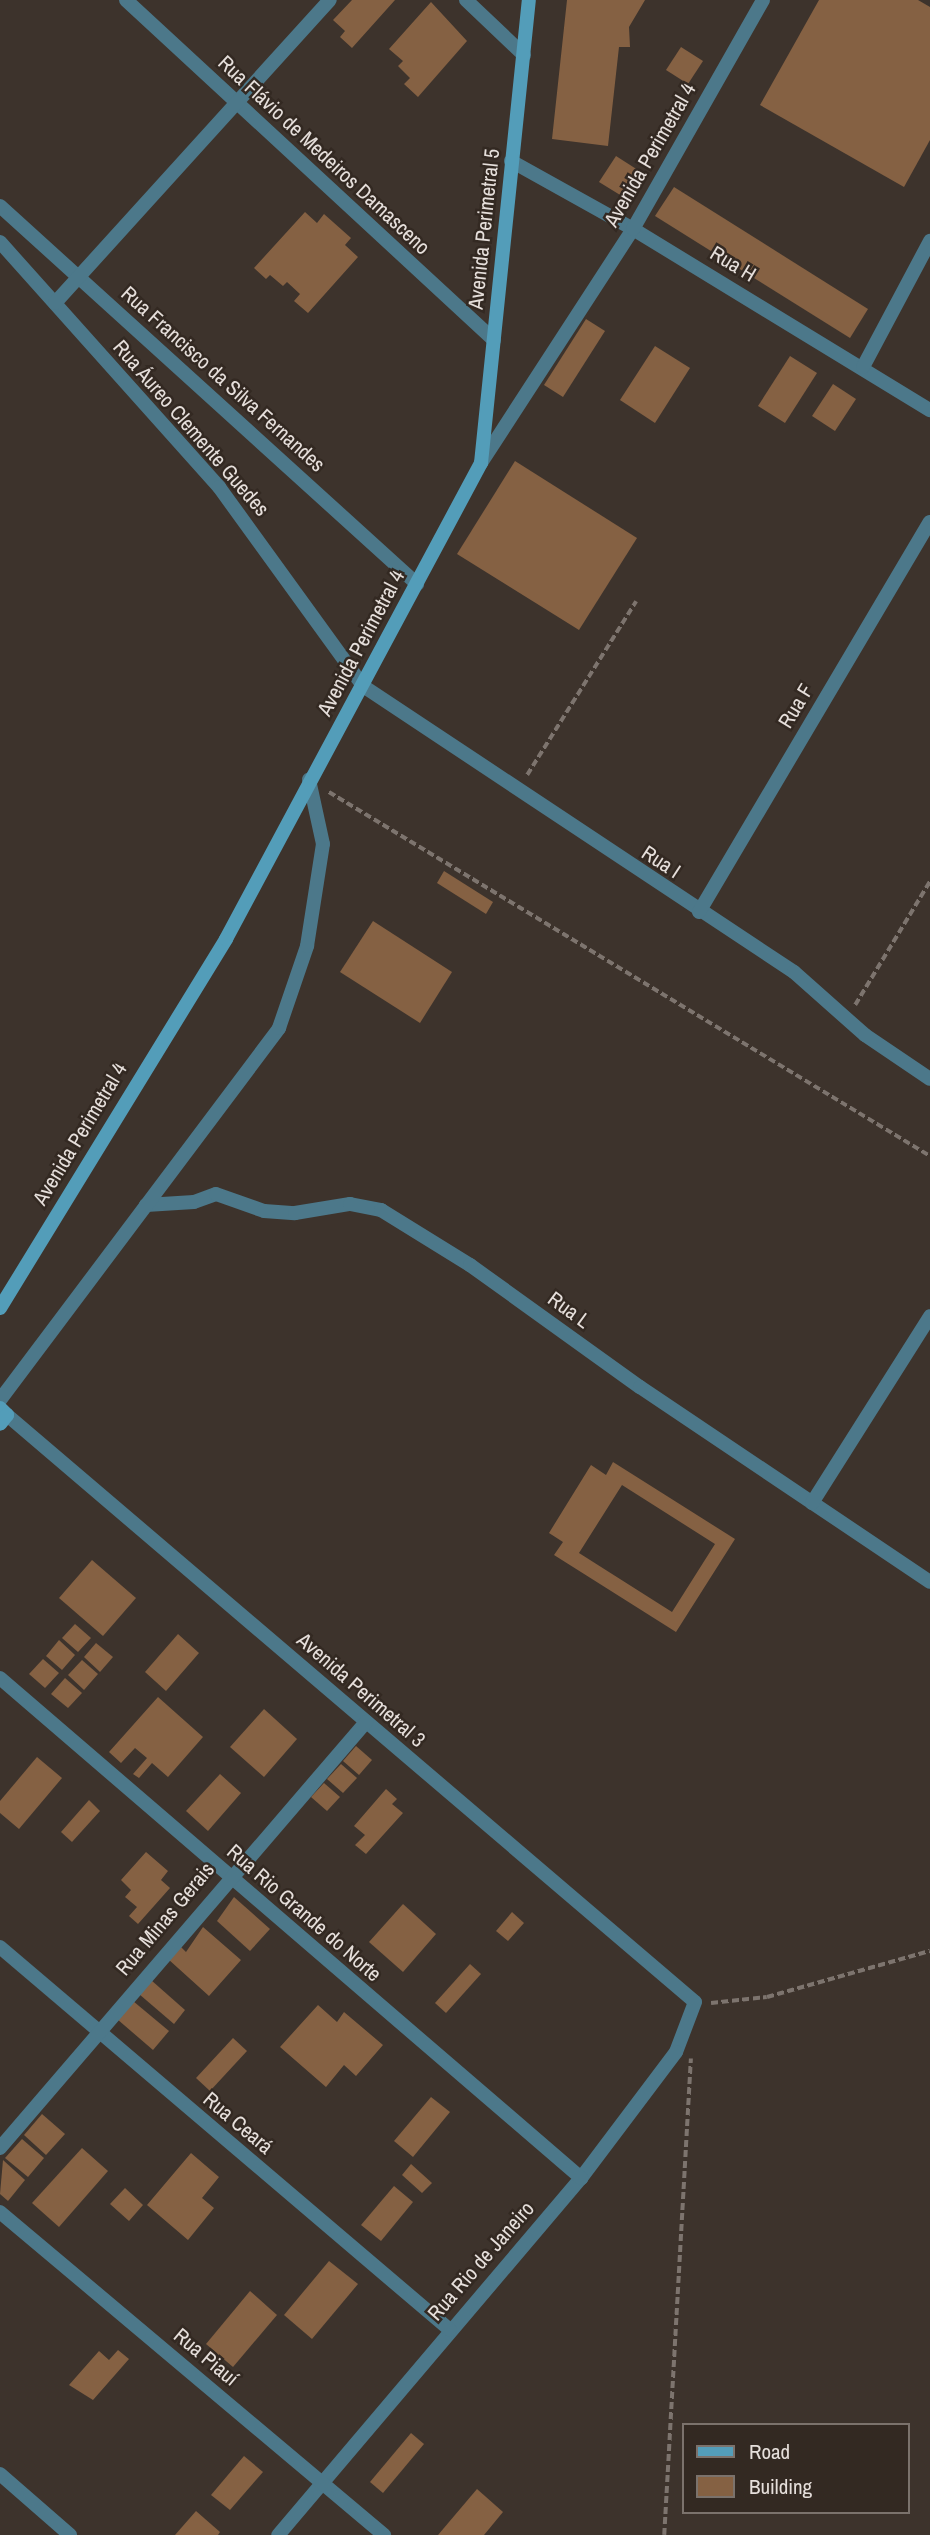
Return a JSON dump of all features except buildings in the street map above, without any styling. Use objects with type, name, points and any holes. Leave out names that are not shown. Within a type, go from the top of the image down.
[{"type":"street","name":"Rua Flávio de Medeiros Damasceno","points":[[126,0],[494,340]]},
{"type":"street","points":[[55,303],[240,105],[330,0]]},
{"type":"street","points":[[466,0],[524,55]]},
{"type":"street","name":"Avenida Perimetral 5","points":[[481,463],[529,0]]},
{"type":"street","name":"Avenida Perimetral 4","points":[[0,1308],[226,939],[481,463],[633,229],[763,0]]},
{"type":"street","name":"Rua H","points":[[511,161],[633,229],[930,410]]},
{"type":"street","name":"Rua Francisco da Silva Fernandes","points":[[0,206],[417,584]]},
{"type":"street","points":[[863,367],[930,241]]},
{"type":"street","name":"Rua Áureo Clemente Guedes","points":[[0,242],[219,487],[363,686]]},
{"type":"street","name":"Rua F","points":[[699,912],[930,522]]},
{"type":"street","name":"Rua I","points":[[363,686],[516,792],[794,972],[846,1020],[930,1079]]},
{"type":"street","points":[[0,1400],[279,1028],[307,946],[323,844],[309,780]]},
{"type":"street","name":"Rua L","points":[[146,1205],[194,1202],[216,1194],[264,1211],[295,1213],[350,1204],[382,1210],[470,1265],[930,1582]]},
{"type":"street","points":[[813,1503],[930,1316]]},
{"type":"street","name":"Avenida Perimetral 3","points":[[2,1416],[366,1721],[695,2002]]},
{"type":"street","name":"Rua Rio Grande do Norte","points":[[0,1678],[581,2178]]},
{"type":"street","name":"Rua Minas Gerais","points":[[0,2148],[229,1876],[366,1721]]},
{"type":"street","name":"Rua Ceará","points":[[0,1947],[450,2329]]},
{"type":"street","name":"Rua Rio de Janeiro","points":[[278,2535],[450,2329],[581,2178],[676,2052],[695,2002]]},
{"type":"street","name":"Rua Piauí","points":[[0,2212],[383,2535]]},
{"type":"street","points":[[0,2474],[70,2535]]},
{"type":"path","points":[[516,792],[636,601]]},
{"type":"path","points":[[309,780],[930,1156]]},
{"type":"path","points":[[846,1020],[930,881]]},
{"type":"path","points":[[695,2002],[767,1997],[930,1951]]},
{"type":"path","points":[[664,2535],[691,2055]]}]
